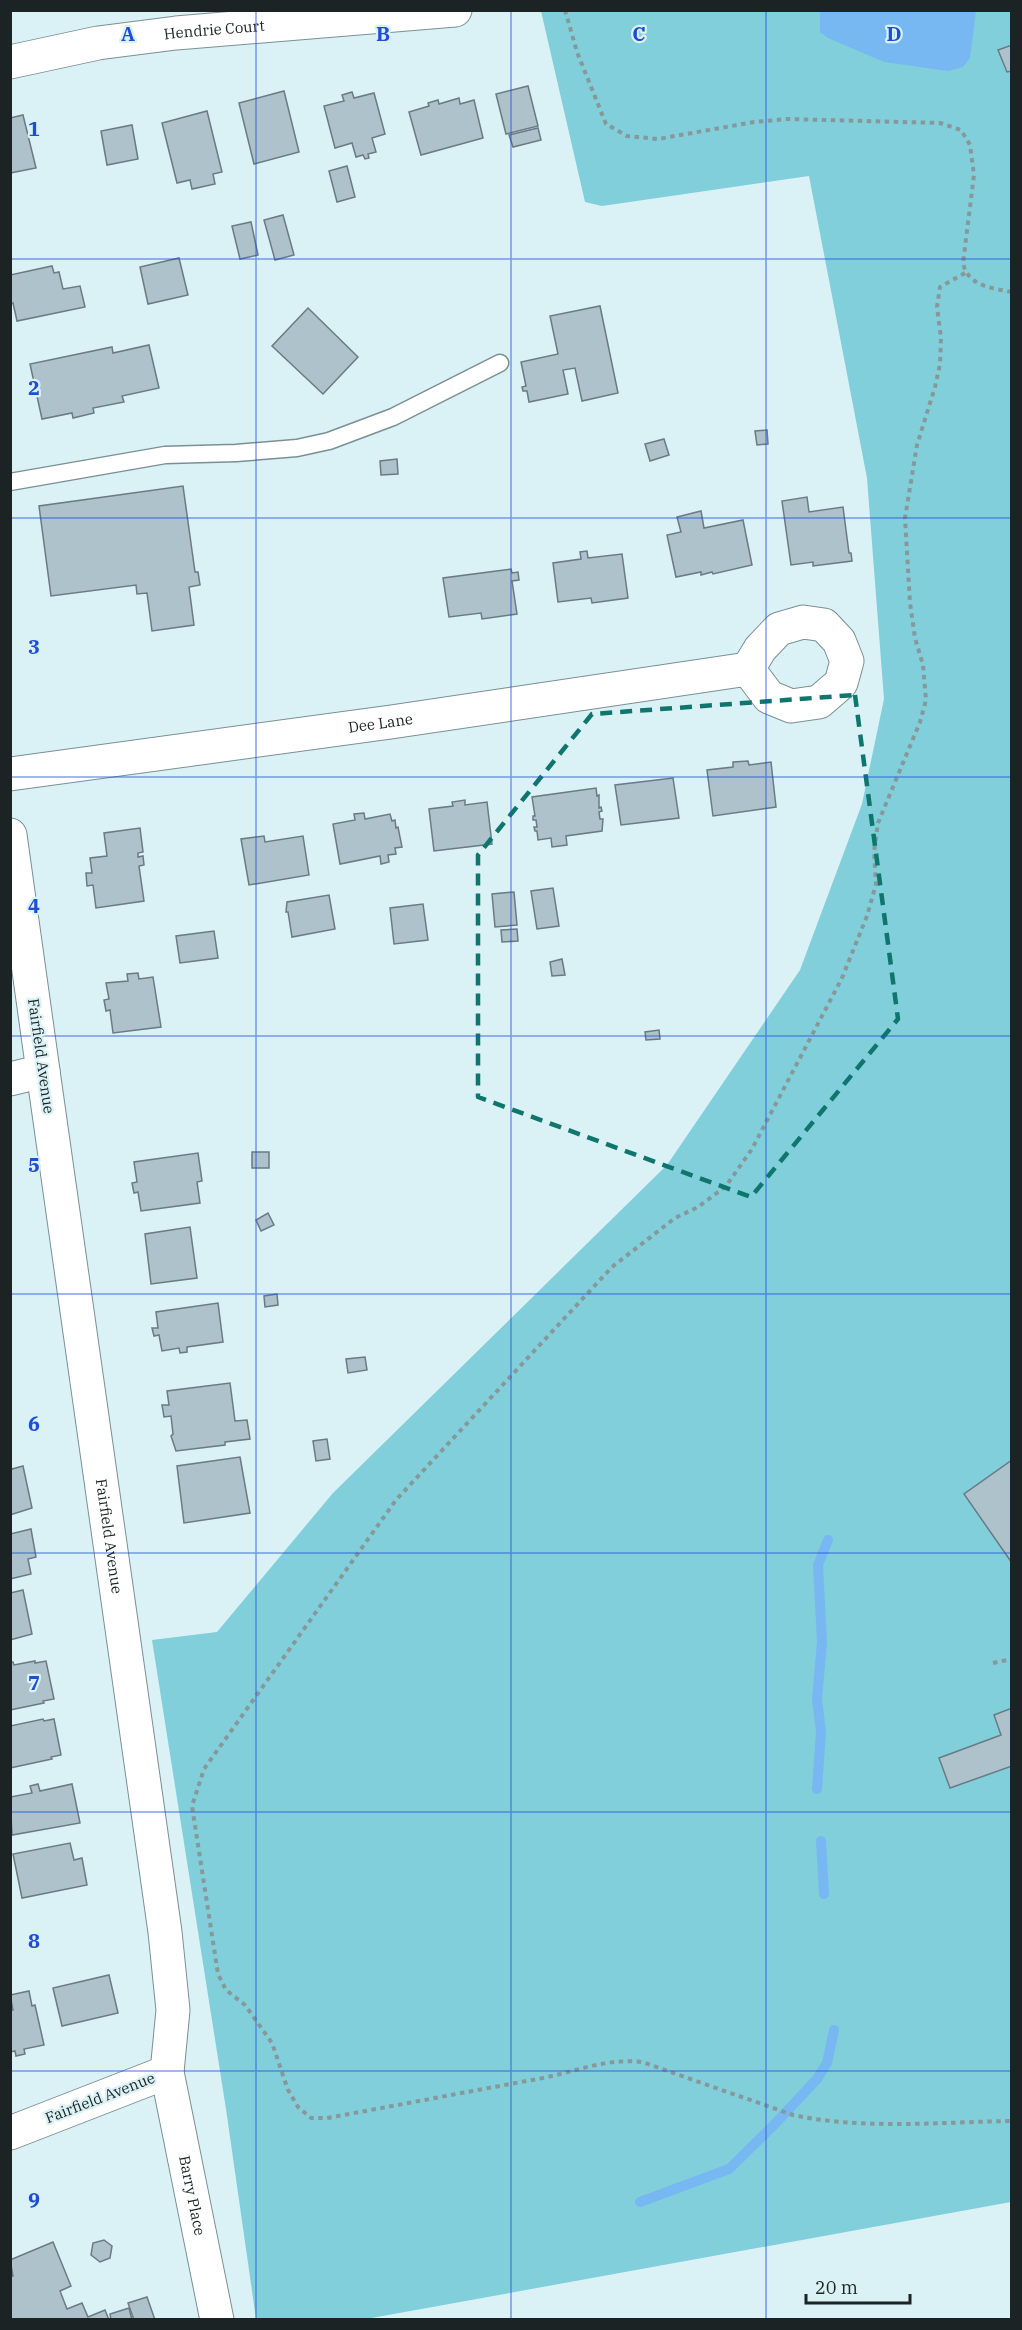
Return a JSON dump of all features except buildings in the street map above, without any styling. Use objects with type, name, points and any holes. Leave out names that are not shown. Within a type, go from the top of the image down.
[{"type":"street","name":"Hendrie Court","points":[[10,62],[98,43],[176,33],[455,10]]},
{"type":"street","name":"Dee Lane","points":[[10,774],[380,724],[748,669]]},
{"type":"street","name":"Fairfield Avenue","points":[[10,835],[165,1932],[173,2010],[167,2072],[10,2133]]},
{"type":"street","points":[[10,1079],[43,1071]]},
{"type":"street","name":"Barry Place","points":[[167,2072],[217,2319]]},
{"type":"lane","points":[[10,482],[165,455],[256,452],[297,448],[329,441],[393,417],[500,363]]},
{"type":"path","points":[[566,10],[578,52],[606,124],[627,136],[658,140],[754,122],[788,119],[940,123],[961,130],[970,146],[974,175],[963,262],[965,273],[976,282],[989,288],[1011,292]]},
{"type":"path","points":[[965,273],[940,287],[937,296],[942,338],[940,364],[917,445],[905,518],[910,603],[915,638],[923,665],[926,699],[920,722],[878,823],[874,852],[876,884],[867,916],[842,978],[752,1149],[725,1187],[698,1207],[675,1218],[612,1267],[396,1500],[204,1769],[192,1806],[218,1974],[226,1990],[244,2005],[272,2043],[288,2090],[298,2107],[311,2118],[327,2118],[551,2076],[604,2062],[626,2060],[642,2062],[810,2119],[869,2123],[1011,2121]]},
{"type":"path","points":[[993,1663],[1011,1659]]},
{"type":"highlighted area","points":[[855,695],[898,1019],[751,1197],[478,1097],[478,855],[592,714]]},
{"type":"shaded area","points":[[541,11],[1011,11],[1011,2202],[366,2319],[256,2319],[226,2109],[152,1640],[217,1632],[333,1493],[667,1165],[800,970],[862,804],[884,699],[867,478],[809,176],[602,206],[585,202]]},
{"type":"shaded area","points":[[820,11],[976,11],[970,58],[963,67],[948,71],[884,62],[828,38],[820,32]]},
{"type":"waterway","points":[[817,1789],[821,1732],[817,1699],[822,1642],[818,1565],[828,1540]]},
{"type":"waterway","points":[[821,1841],[824,1894]]},
{"type":"waterway","points":[[640,2202],[729,2169],[817,2079],[827,2063],[834,2030]]}]
